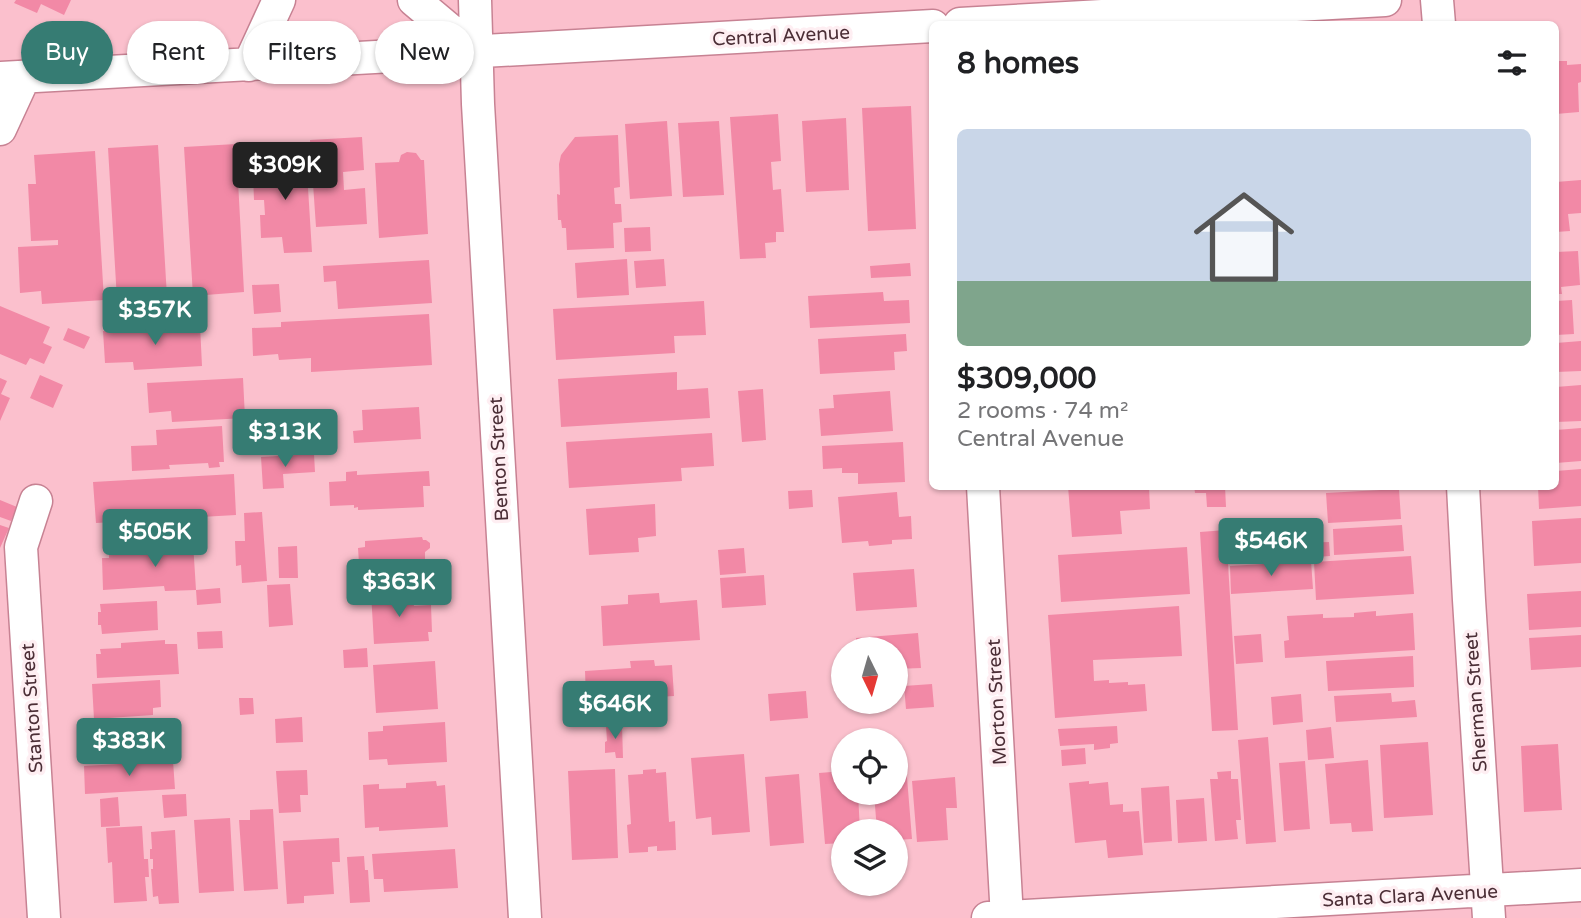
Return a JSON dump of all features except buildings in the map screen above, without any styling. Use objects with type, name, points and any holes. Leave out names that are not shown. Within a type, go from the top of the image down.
[{"type":"street","points":[[269,21],[279,0]]},
{"type":"street","points":[[414,0],[476,52]]},
{"type":"street","name":"Benton Street","points":[[475,0],[525,918]]},
{"type":"street","points":[[956,0],[958,21]]},
{"type":"street","points":[[1011,21],[1385,0]]},
{"type":"street","points":[[1437,0],[1438,21]]},
{"type":"street","name":"Central Avenue","points":[[361,59],[929,26]]},
{"type":"street","name":"Central Avenue","points":[[12,78],[243,65]]},
{"type":"street","points":[[0,129],[12,78]]},
{"type":"street","name":"Morton Street","points":[[984,490],[1001,918]]},
{"type":"street","name":"Sherman Street","points":[[1463,490],[1489,904]]},
{"type":"street","name":"Stanton Street","points":[[36,501],[21,547],[44,918]]},
{"type":"street","name":"Santa Clara Avenue","points":[[1001,918],[1489,904],[1581,885]]}]
